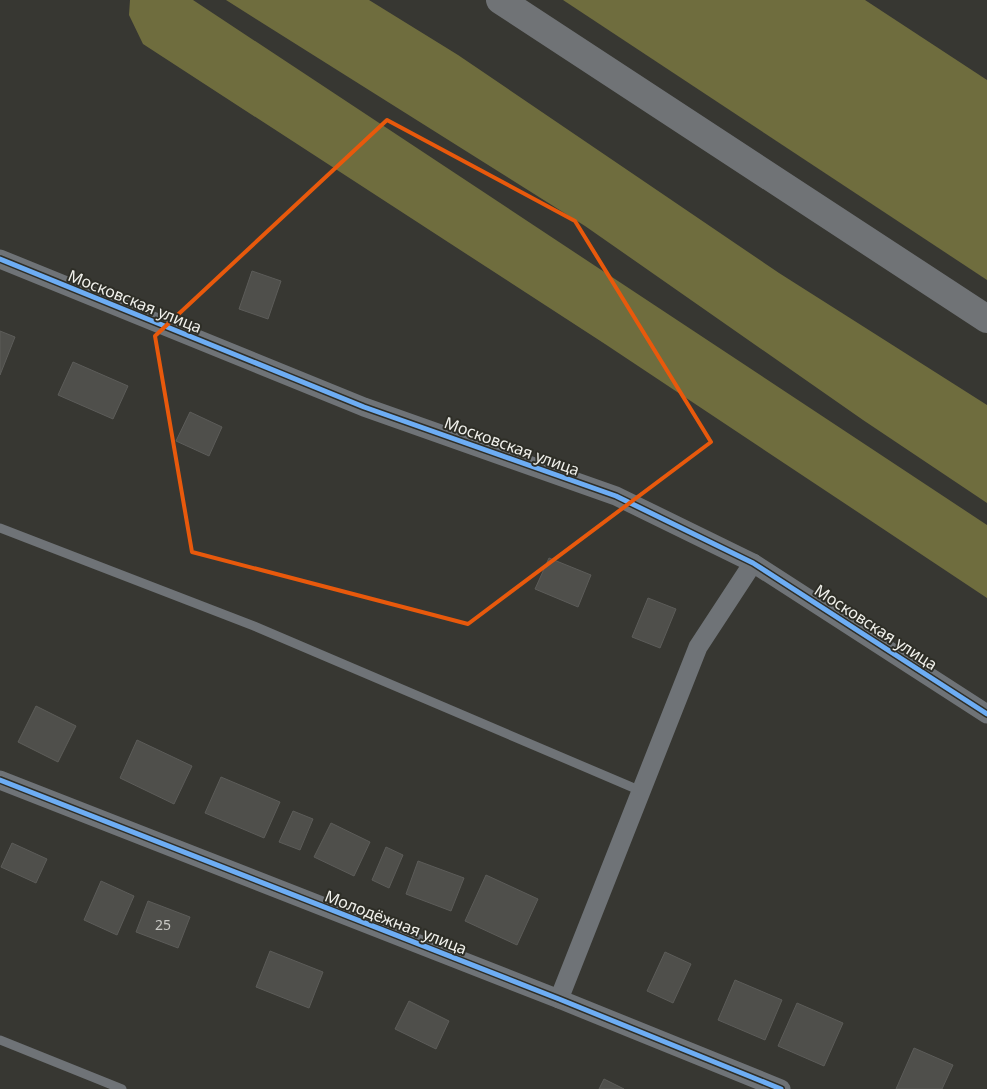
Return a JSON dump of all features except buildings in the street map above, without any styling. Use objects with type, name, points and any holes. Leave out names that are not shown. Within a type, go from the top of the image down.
[{"type":"main road","points":[[500,0],[987,319]]},
{"type":"street","name":"Московская улица","points":[[0,259],[364,407],[616,496],[753,563],[987,714]]},
{"type":"street","points":[[559,999],[698,647],[753,563]]},
{"type":"street","name":"Молодёжная улица","points":[[0,780],[559,999],[781,1089]]},
{"type":"lane","points":[[0,528],[254,626],[641,791]]},
{"type":"lane","points":[[0,1040],[122,1089]]},
{"type":"highlighted area","points":[[387,120],[575,221],[711,442],[468,624],[192,552],[155,336]]},
{"type":"shaded area","points":[[130,0],[193,0],[987,525],[987,598],[605,344],[143,44],[129,15]]},
{"type":"shaded area","points":[[226,0],[369,0],[458,55],[779,273],[987,405],[987,503],[863,420],[585,226]]},
{"type":"shaded area","points":[[563,0],[865,0],[987,80],[987,280]]},
{"type":"cycle path","points":[[0,259],[364,407],[616,496],[753,563],[987,714]]},
{"type":"cycle path","points":[[0,780],[559,999],[781,1089]]}]
